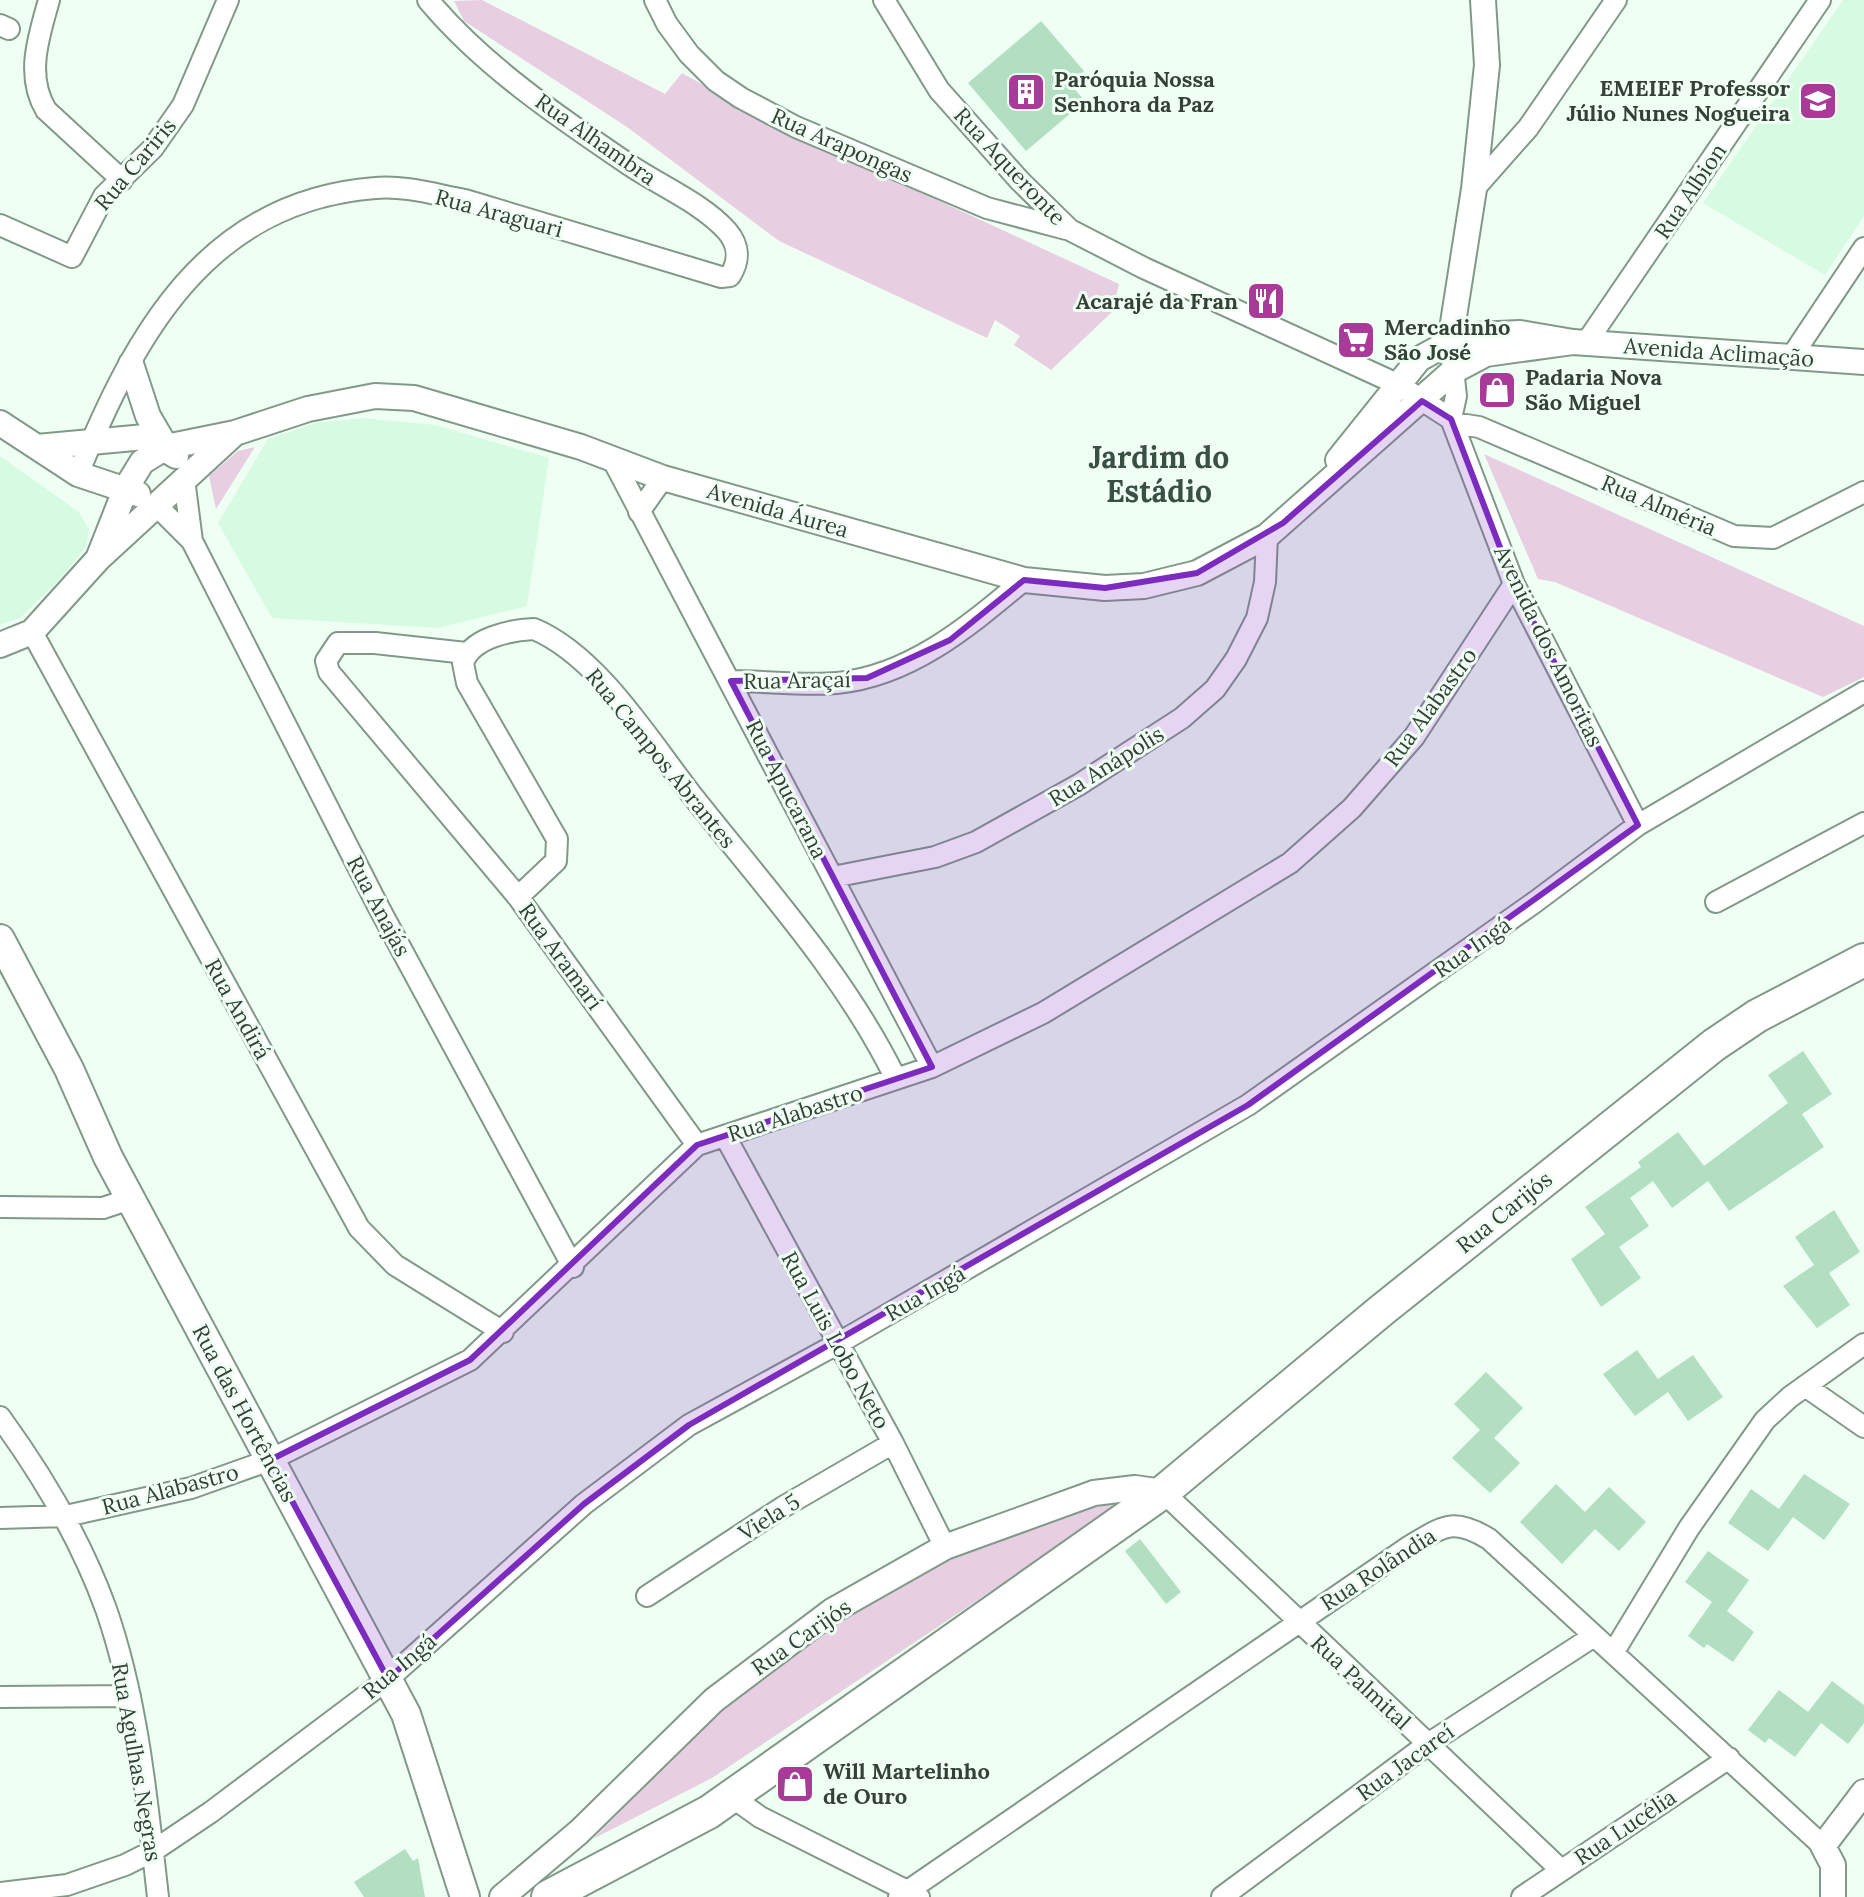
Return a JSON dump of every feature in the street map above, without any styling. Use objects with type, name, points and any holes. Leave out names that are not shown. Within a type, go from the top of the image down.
[{"type":"main road","name":"Rua das Hortências","points":[[0,939],[69,1069],[130,1199],[406,1714],[465,1897]]},
{"type":"main road","name":"Rua Carijós","points":[[548,1897],[732,1797],[1163,1492],[1382,1310],[1714,1045],[1757,1016],[1864,960]]},
{"type":"street","points":[[49,0],[35,60],[39,99],[46,110],[122,180]]},
{"type":"street","name":"Rua Cariris","points":[[0,225],[72,257],[93,212],[153,148],[183,105],[228,0]]},
{"type":"street","name":"Rua Alhambra","points":[[428,0],[451,29],[487,61],[629,164],[718,222],[736,245],[737,257],[730,276],[721,277]]},
{"type":"street","name":"Rua Arapongas","points":[[655,0],[667,24],[689,54],[716,81],[741,98],[796,127],[987,208],[1070,230]]},
{"type":"street","name":"Rua Aqueronte","points":[[884,0],[939,90],[1020,181],[1070,230],[1144,268],[1397,384]]},
{"type":"street","name":"Avenida dos Amoritas","points":[[1483,0],[1487,65],[1474,189],[1450,342],[1456,396],[1452,421],[1514,584],[1638,825]]},
{"type":"street","points":[[1474,189],[1528,128],[1616,0]]},
{"type":"street","name":"Rua Albion","points":[[1580,343],[1820,0]]},
{"type":"street","name":"Rua Araguari","points":[[78,474],[131,364],[184,280],[223,244],[284,208],[377,187],[465,200],[721,277]]},
{"type":"street","points":[[1792,356],[1864,248]]},
{"type":"street","name":"Avenida Aclimação","points":[[1450,342],[1505,332],[1580,343],[1864,362]]},
{"type":"street","name":"Avenida Áurea","points":[[1309,499],[1419,359],[1450,342]]},
{"type":"street","name":"Avenida Aclimação","points":[[1452,372],[1496,352],[1580,343]]},
{"type":"street","points":[[131,364],[148,416],[166,447],[178,459],[184,479]]},
{"type":"street","name":"Avenida Áurea","points":[[126,488],[142,462],[166,447],[235,433],[261,422],[347,401],[375,396],[414,398],[581,447],[663,478],[1024,580],[1105,588],[1144,586],[1197,573],[1267,536],[1452,372]]},
{"type":"street","points":[[1397,384],[1452,421]]},
{"type":"street","name":"Rua Alméria","points":[[1452,421],[1479,427],[1734,536],[1773,538],[1864,492]]},
{"type":"street","points":[[0,423],[78,474],[126,488],[157,506],[98,559],[32,632],[0,645]]},
{"type":"street","name":"Avenida Áurea","points":[[157,506],[235,433]]},
{"type":"street","name":"Avenida Áurea","points":[[37,447],[90,444],[128,436],[145,437],[166,447]]},
{"type":"street","name":"Rua Apucarana","points":[[614,462],[932,1067]]},
{"type":"street","points":[[639,512],[663,478]]},
{"type":"street","name":"Rua Anajás","points":[[184,479],[192,541]]},
{"type":"street","points":[[98,559],[126,488]]},
{"type":"street","name":"Rua Anajás","points":[[157,506],[192,541],[379,908],[573,1267]]},
{"type":"street","name":"Rua Anápolis","points":[[833,877],[935,857],[976,842],[1080,784],[1182,718],[1215,689],[1236,659],[1257,618],[1265,582],[1267,536]]},
{"type":"street","name":"Rua Araçaí","points":[[731,681],[835,683],[867,678],[950,640],[1024,580]]},
{"type":"street","name":"Rua Alabastro","points":[[0,1518],[66,1516],[191,1488],[270,1460],[470,1360],[573,1267],[697,1145],[932,1067],[1043,1013],[1290,863],[1352,808],[1414,737],[1514,584]]},
{"type":"street","name":"Rua Campos Abrantes","points":[[466,653],[498,635],[534,629],[592,669],[829,965],[872,1029],[896,1079]]},
{"type":"street","name":"Rua Andirá","points":[[32,632],[359,1228],[395,1265],[503,1332]]},
{"type":"street","name":"Rua Aramarí","points":[[466,653],[375,643],[338,643],[331,649],[326,661],[329,672],[518,897],[697,1145]]},
{"type":"street","points":[[466,653],[463,663],[467,683],[557,839],[556,861],[518,897]]},
{"type":"street","name":"Rua Ingá","points":[[0,1893],[67,1885],[125,1865],[153,1851],[211,1812],[388,1679],[584,1504],[689,1425],[837,1344],[1248,1105],[1535,902],[1638,825],[1864,692]]},
{"type":"street","points":[[1716,902],[1864,823]]},
{"type":"street","name":"Rua Luis Lobo Neto","points":[[725,1136],[893,1443],[945,1547]]},
{"type":"street","points":[[0,1207],[103,1208],[130,1199]]},
{"type":"street","points":[[1613,1653],[1689,1528],[1744,1447],[1774,1410],[1864,1344]]},
{"type":"street","points":[[1805,1386],[1864,1427]]},
{"type":"street","name":"Rua Agulhas Negras","points":[[0,1417],[66,1516],[105,1609],[130,1696],[158,1897]]},
{"type":"street","name":"Viela 5","points":[[647,1596],[783,1507],[893,1443]]},
{"type":"street","name":"Rua Carijós","points":[[502,1897],[579,1832],[714,1700],[832,1611],[945,1547],[1094,1493],[1135,1488],[1163,1492]]},
{"type":"street","name":"Rua Palmital","points":[[1163,1492],[1561,1870]]},
{"type":"street","name":"Rua Rolândia","points":[[909,1895],[1297,1622],[1410,1546],[1445,1526],[1457,1525],[1469,1527],[1489,1539],[1823,1846]]},
{"type":"street","name":"Rua Jacareí","points":[[1222,1897],[1428,1744],[1594,1636]]},
{"type":"street","points":[[0,1697],[130,1696]]},
{"type":"street","name":"Rua Lucélia","points":[[1522,1897],[1729,1758]]},
{"type":"street","points":[[1833,1897],[1833,1865],[1823,1846],[1864,1792]]},
{"type":"street","points":[[732,1797],[760,1817],[909,1895]]},
{"type":"highlighted area","points":[[1422,401],[1451,419],[1514,584],[1638,825],[1248,1105],[689,1425],[584,1504],[388,1679],[270,1460],[470,1360],[697,1145],[932,1067],[731,681],[867,678],[950,640],[1024,580],[1105,588],[1197,573],[1283,523]]},
{"type":"shaded area","points":[[482,0],[665,94],[682,73],[773,124],[1119,284],[1112,312],[1051,370],[1014,345],[1020,336],[995,320],[987,338],[779,241],[627,127],[464,21],[454,1]]},
{"type":"shaded area","name":"EMEIEF Professor Júlio Nunes Nogueira","points":[[1843,0],[1864,0],[1864,216],[1825,275],[1703,203]]},
{"type":"shaded area","points":[[362,418],[435,425],[549,458],[527,606],[438,628],[272,618],[218,523],[268,439],[316,423]]},
{"type":"shaded area","points":[[255,447],[216,509],[209,476],[238,451]]},
{"type":"shaded area","points":[[1484,454],[1864,626],[1864,677],[1823,697],[1555,582],[1538,579]]},
{"type":"shaded area","points":[[0,456],[79,512],[89,530],[86,547],[57,582],[20,618],[0,625]]},
{"type":"shaded area","points":[[1118,1499],[1102,1517],[712,1778],[593,1839],[726,1704],[842,1621],[959,1552],[1038,1522]]},
{"type":"building","name":"Paróquia Nossa Senhora da Paz","points":[[1041,21],[1084,71],[1070,84],[1085,101],[1026,151],[968,83]]},
{"type":"building","points":[[1803,1051],[1832,1094],[1802,1114],[1824,1147],[1729,1211],[1708,1181],[1672,1208],[1653,1181],[1630,1198],[1649,1226],[1619,1247],[1641,1278],[1601,1307],[1571,1259],[1605,1234],[1585,1207],[1641,1167],[1638,1162],[1678,1132],[1704,1166],[1788,1103],[1768,1075]]},
{"type":"building","points":[[1834,1210],[1860,1252],[1829,1273],[1850,1305],[1817,1328],[1783,1286],[1814,1265],[1795,1237]]},
{"type":"building","points":[[1637,1350],[1658,1379],[1693,1355],[1723,1397],[1688,1421],[1668,1392],[1635,1416],[1603,1374]]},
{"type":"building","points":[[1486,1372],[1523,1408],[1494,1438],[1520,1463],[1490,1493],[1452,1458],[1480,1430],[1454,1404]]},
{"type":"building","points":[[1804,1474],[1850,1504],[1824,1540],[1793,1517],[1768,1551],[1728,1523],[1751,1489],[1779,1509]]},
{"type":"building","points":[[1556,1484],[1585,1512],[1609,1487],[1646,1522],[1619,1551],[1595,1529],[1562,1564],[1520,1522]]},
{"type":"building","points":[[1140,1539],[1181,1592],[1166,1604],[1125,1551]]},
{"type":"building","points":[[1708,1551],[1749,1580],[1727,1611],[1754,1632],[1733,1662],[1707,1644],[1704,1648],[1688,1636],[1712,1602],[1685,1582]]},
{"type":"building","points":[[1832,1681],[1864,1705],[1864,1723],[1848,1744],[1821,1723],[1795,1757],[1769,1738],[1765,1743],[1748,1730],[1779,1690],[1808,1712]]},
{"type":"building","points":[[405,1849],[413,1861],[418,1858],[425,1897],[364,1897],[354,1882]]},
{"type":"place","name":"Paróquia Nossa Senhora da Paz","points":[[1026,92]]},
{"type":"place","name":"EMEIEF Professor Júlio Nunes Nogueira","points":[[1818,101]]},
{"type":"place","name":"Acarajé da Fran","points":[[1266,301]]},
{"type":"place","name":"Mercadinho São José","points":[[1356,340]]},
{"type":"place","name":"Padaria Nova São Miguel","points":[[1497,390]]},
{"type":"place","name":"Will Martelinho de Ouro","points":[[795,1784]]},
{"type":"district","name":"Jardim do Estádio","points":[[1159,475]]}]
